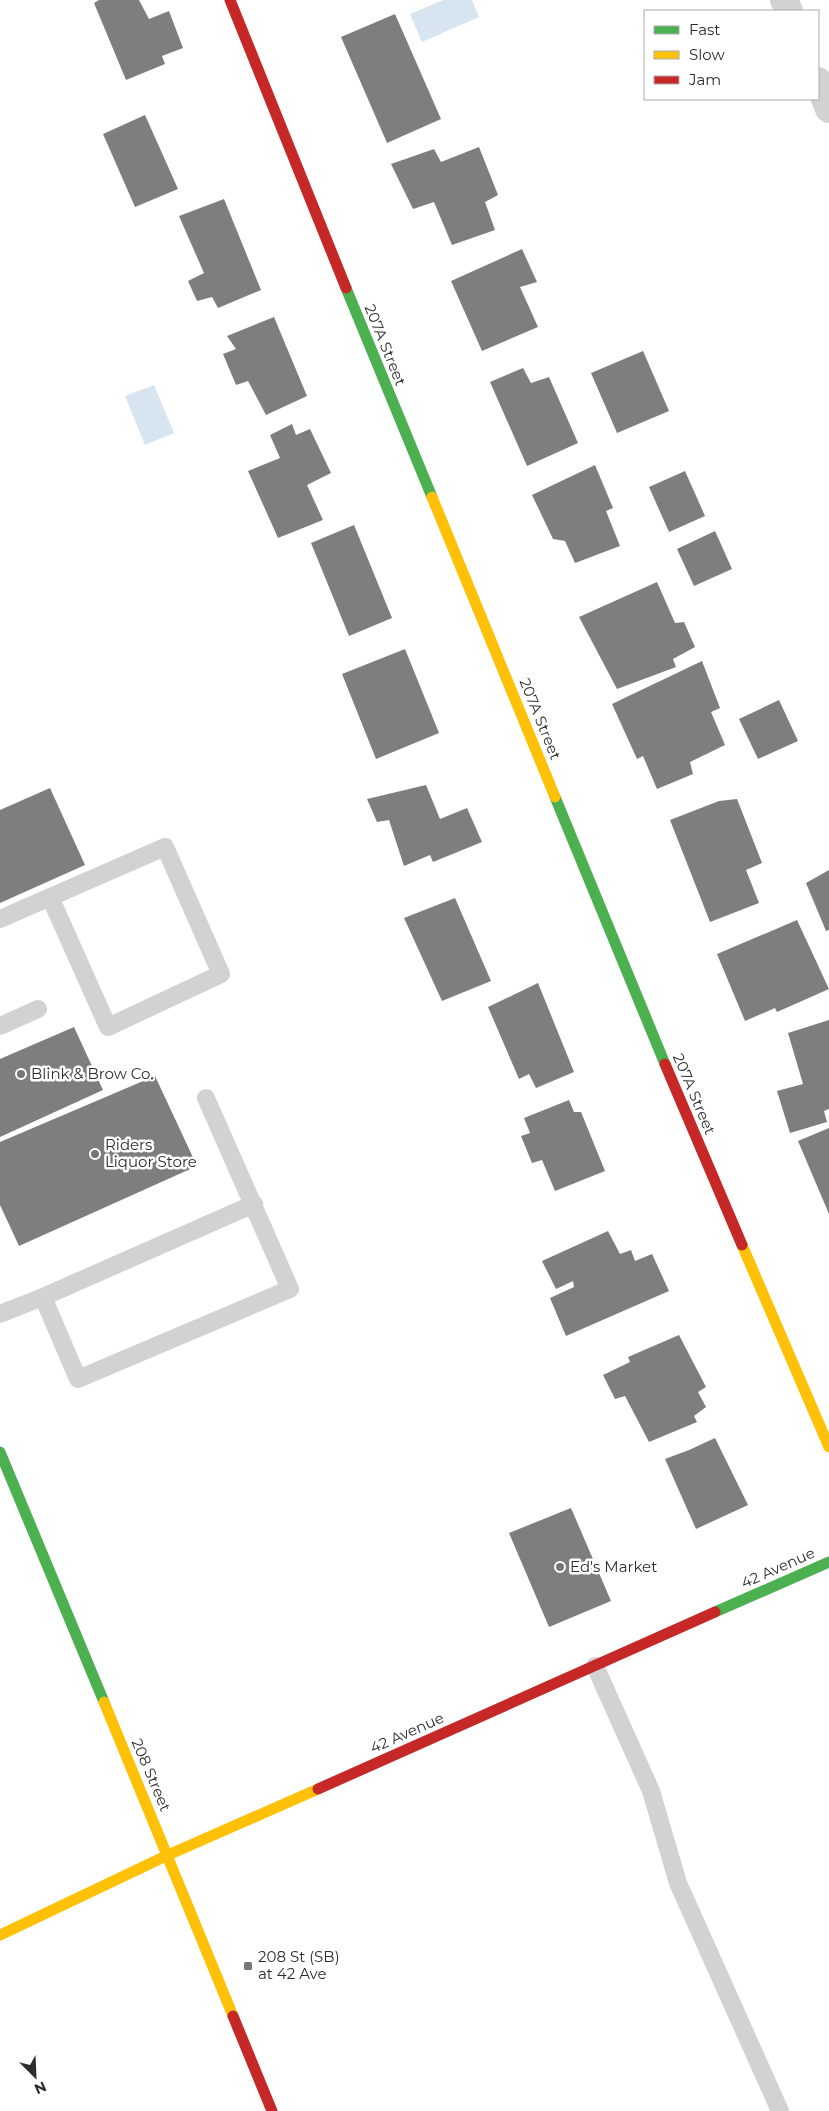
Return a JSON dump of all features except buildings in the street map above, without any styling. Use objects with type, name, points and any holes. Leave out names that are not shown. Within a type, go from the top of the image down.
[{"type":"street","name":"207A Street","points":[[230,0],[293,160],[688,1119],[829,1447]]},
{"type":"street","points":[[819,84],[829,109]]},
{"type":"street","name":"208 Street","points":[[0,1452],[168,1855],[272,2111]]},
{"type":"street","name":"42 Avenue","points":[[0,1935],[168,1855],[829,1562]]},
{"type":"lane","points":[[0,919],[50,897],[165,847],[221,974],[108,1027],[50,897]]},
{"type":"lane","points":[[0,1026],[38,1009]]},
{"type":"lane","points":[[42,1297],[78,1379],[290,1289],[206,1098]]},
{"type":"lane","points":[[0,1314],[254,1204]]},
{"type":"lane","points":[[595,1666],[651,1791],[678,1882],[780,2111]]},
{"type":"shaded area","points":[[443,0],[472,0],[479,17],[422,42],[410,14]]},
{"type":"shaded area","points":[[154,385],[174,433],[145,445],[125,396]]},
{"type":"traffic: fast","points":[[346,288],[432,497]]},
{"type":"traffic: fast","points":[[555,797],[665,1064]]},
{"type":"traffic: fast","points":[[0,1452],[104,1702]]},
{"type":"traffic: fast","points":[[715,1612],[829,1562]]},
{"type":"traffic: slow","points":[[432,497],[555,797]]},
{"type":"traffic: slow","points":[[742,1245],[829,1447]]},
{"type":"traffic: slow","points":[[104,1702],[233,2016]]},
{"type":"traffic: slow","points":[[0,1935],[168,1855],[318,1789]]},
{"type":"traffic: jam","points":[[230,0],[346,288]]},
{"type":"traffic: jam","points":[[665,1064],[742,1245]]},
{"type":"traffic: jam","points":[[318,1789],[715,1612]]},
{"type":"traffic: jam","points":[[233,2016],[272,2111]]},
{"type":"place","name":"Blink & Brow Co.","points":[[21,1074]]},
{"type":"place","name":"Riders Liquor Store","points":[[95,1154]]},
{"type":"place","name":"Ed's Market","points":[[560,1567]]},
{"type":"place","name":"208 St (SB) at 42 Ave","points":[[248,1966]]}]
